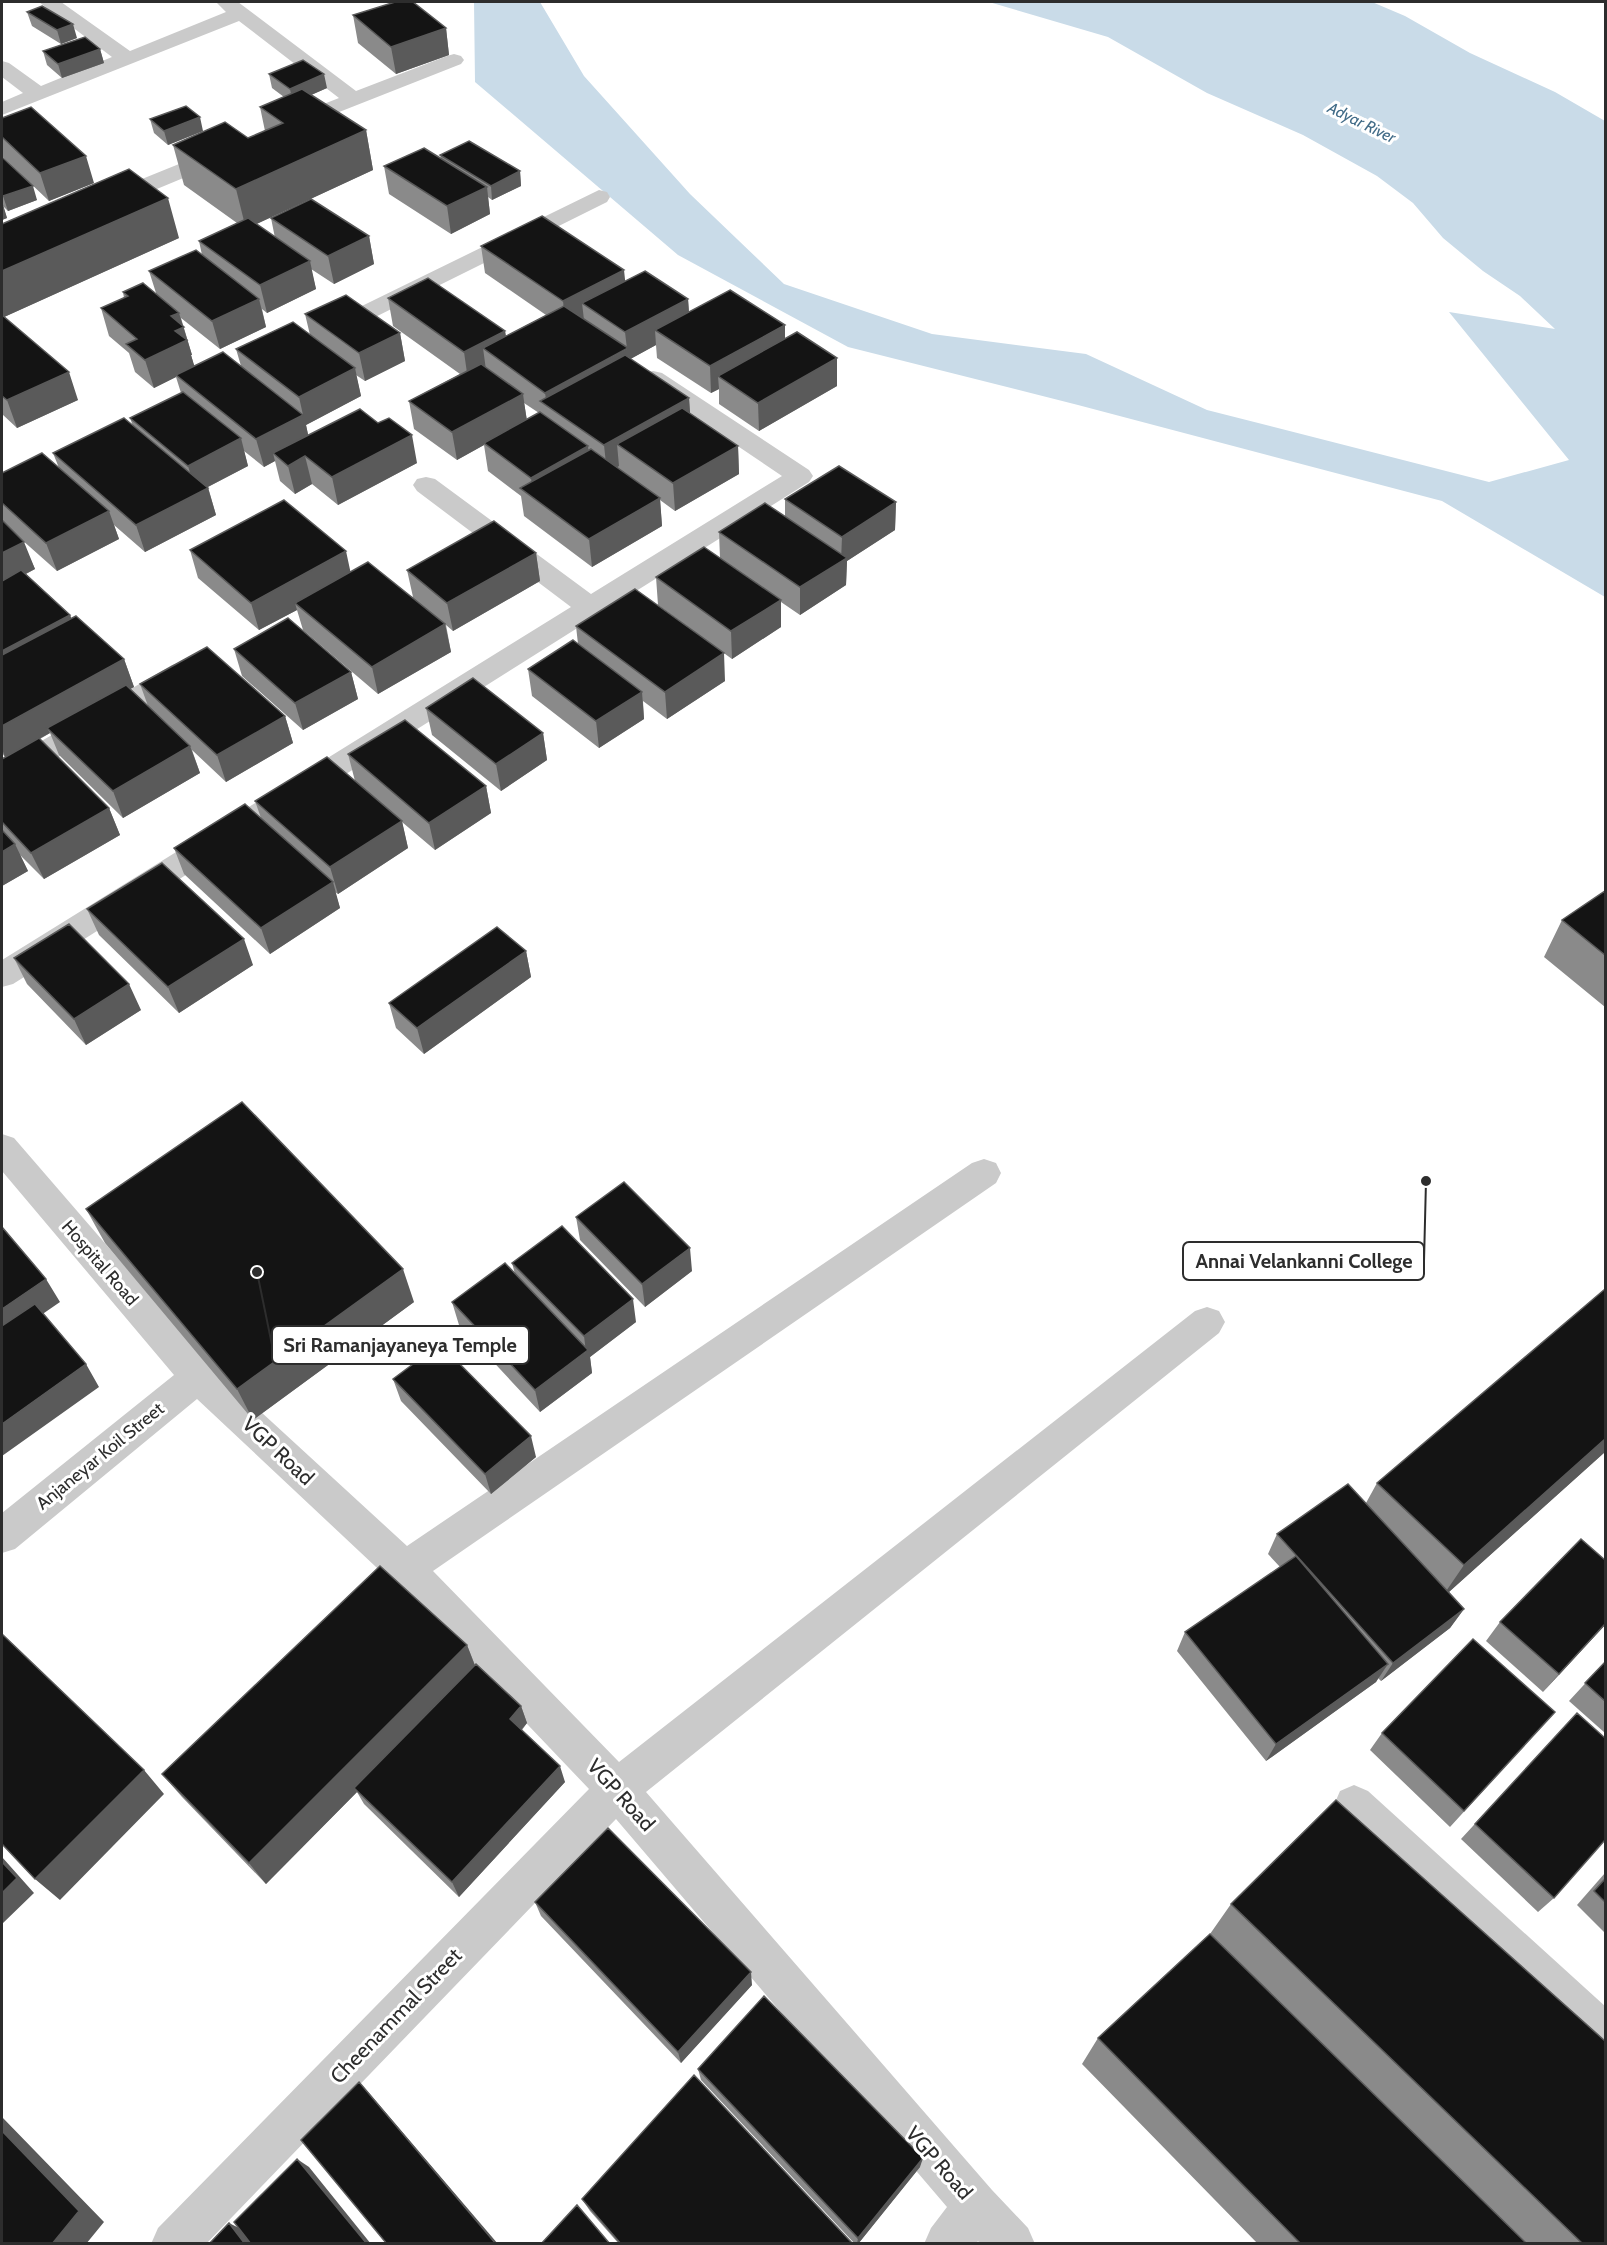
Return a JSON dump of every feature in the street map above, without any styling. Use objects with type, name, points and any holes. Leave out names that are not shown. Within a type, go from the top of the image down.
[{"type":"street","points":[[49,2],[128,59]]},
{"type":"street","points":[[2,109],[128,59],[234,7],[353,99]]},
{"type":"street","points":[[276,131],[454,60]]},
{"type":"street","points":[[2,67],[38,94]]},
{"type":"street","points":[[88,209],[243,145]]},
{"type":"street","points":[[311,339],[599,197]]},
{"type":"street","points":[[2,975],[800,476],[634,366]]},
{"type":"street","points":[[426,485],[590,607]]},
{"type":"street","points":[[2,777],[202,660]]},
{"type":"street","name":"Hospital Road","points":[[2,1148],[198,1377]]},
{"type":"street","points":[[405,1569],[984,1173]]},
{"type":"street","name":"Cheenammal Street","points":[[174,2244],[617,1789],[1207,1322]]},
{"type":"street","name":"Anjaneyar Koil Street","points":[[2,1536],[198,1377]]},
{"type":"street","name":"VGP Road","points":[[198,1377],[405,1569],[617,1789],[1011,2244]]},
{"type":"street","points":[[1354,1805],[1605,2037]]},
{"type":"street","points":[[947,2244],[976,2206]]},
{"type":"water","name":"Adyar River","points":[[474,2],[540,2],[584,76],[690,194],[784,284],[932,334],[1086,354],[1207,410],[1489,482],[1569,460],[1449,312],[1555,329],[1520,296],[1483,271],[1443,238],[1413,203],[1377,176],[1303,135],[1207,93],[1108,37],[989,2],[1372,2],[1405,16],[1470,53],[1555,92],[1605,121],[1605,597],[1442,501],[848,347],[678,255],[475,82]]},
{"type":"building","points":[[395,2],[413,2],[446,28],[391,47],[353,15]]},
{"type":"building","points":[[42,6],[73,24],[57,30],[27,12]]},
{"type":"building","points":[[85,37],[100,49],[58,64],[43,51]]},
{"type":"building","points":[[303,60],[324,74],[290,89],[269,74]]},
{"type":"building","points":[[302,89],[366,130],[236,189],[173,145],[225,122],[248,138],[283,123],[260,107]]},
{"type":"building","points":[[186,106],[200,117],[164,131],[150,119]]},
{"type":"building","points":[[31,107],[86,156],[40,173],[2,137],[2,118]]},
{"type":"building","points":[[469,141],[520,171],[491,186],[440,155]]},
{"type":"building","points":[[424,148],[487,187],[447,206],[384,166]]},
{"type":"building","points":[[2,157],[33,186],[3,196]]},
{"type":"building","points":[[129,169],[168,198],[2,271],[2,224]]},
{"type":"building","points":[[311,199],[369,236],[328,256],[271,218]]},
{"type":"building","points":[[542,216],[624,270],[563,301],[481,246]]},
{"type":"building","points":[[248,218],[310,261],[260,285],[199,241]]},
{"type":"building","points":[[196,250],[259,299],[212,321],[149,271]]},
{"type":"building","points":[[645,271],[688,299],[625,332],[582,303]]},
{"type":"building","points":[[428,278],[505,331],[464,352],[388,298]]},
{"type":"building","points":[[143,283],[179,313],[171,316],[184,327],[175,331],[187,340],[145,360],[126,344],[137,339],[101,308],[128,296],[123,292]]},
{"type":"building","points":[[730,290],[785,325],[710,366],[655,330]]},
{"type":"building","points":[[346,295],[400,333],[359,353],[305,314]]},
{"type":"building","points":[[564,306],[628,348],[545,393],[483,348]]},
{"type":"building","points":[[2,315],[69,372],[7,400],[2,396]]},
{"type":"building","points":[[293,322],[355,368],[299,397],[236,349]]},
{"type":"building","points":[[797,332],[837,358],[758,403],[718,376]]},
{"type":"building","points":[[223,352],[303,415],[256,439],[176,375]]},
{"type":"building","points":[[625,355],[689,398],[604,445],[540,401]]},
{"type":"building","points":[[481,364],[523,394],[452,432],[409,401]]},
{"type":"building","points":[[183,392],[241,438],[188,466],[130,418]]},
{"type":"building","points":[[682,408],[738,446],[673,483],[617,444]]},
{"type":"building","points":[[360,409],[378,423],[389,418],[412,435],[332,477],[305,456],[288,466],[273,453]]},
{"type":"building","points":[[540,412],[588,446],[531,478],[484,443]]},
{"type":"building","points":[[124,418],[208,488],[136,525],[53,453]]},
{"type":"building","points":[[591,449],[660,498],[589,539],[520,488]]},
{"type":"building","points":[[42,453],[109,511],[46,543],[2,503],[2,473]]},
{"type":"building","points":[[839,466],[896,502],[842,537],[785,499]]},
{"type":"building","points":[[284,500],[346,551],[251,603],[190,550]]},
{"type":"building","points":[[765,503],[847,558],[800,587],[719,532]]},
{"type":"building","points":[[2,520],[24,542],[2,553]]},
{"type":"building","points":[[494,521],[536,553],[447,603],[407,570]]},
{"type":"building","points":[[704,547],[781,600],[731,631],[656,577]]},
{"type":"building","points":[[368,562],[445,624],[372,667],[295,603]]},
{"type":"building","points":[[21,570],[70,615],[2,651],[2,581]]},
{"type":"building","points":[[635,589],[724,653],[665,692],[576,626]]},
{"type":"building","points":[[76,616],[124,659],[2,726],[2,655]]},
{"type":"building","points":[[288,618],[351,672],[295,703],[234,649]]},
{"type":"building","points":[[573,640],[642,692],[596,721],[528,669]]},
{"type":"building","points":[[207,647],[285,716],[217,755],[140,684]]},
{"type":"building","points":[[473,678],[543,733],[496,764],[426,708]]},
{"type":"building","points":[[126,685],[190,746],[113,791],[47,728]]},
{"type":"building","points":[[405,720],[486,786],[429,823],[348,754]]},
{"type":"building","points":[[39,738],[109,808],[31,853],[2,822],[2,759]]},
{"type":"building","points":[[327,757],[402,821],[330,867],[255,801]]},
{"type":"building","points":[[245,804],[333,882],[261,928],[174,848]]},
{"type":"building","points":[[2,830],[15,844],[2,852]]},
{"type":"building","points":[[162,863],[244,939],[168,987],[87,909]]},
{"type":"building","points":[[1605,891],[1605,955],[1562,920]]},
{"type":"building","points":[[69,924],[129,984],[74,1019],[14,958]]},
{"type":"building","points":[[497,927],[526,951],[417,1028],[389,1003]]},
{"type":"building","points":[[242,1102],[403,1269],[237,1389],[86,1209]]},
{"type":"building","points":[[624,1182],[690,1248],[642,1284],[576,1217]]},
{"type":"building","points":[[562,1226],[633,1299],[584,1336],[512,1263]]},
{"type":"building","points":[[2,1227],[46,1279],[2,1309]]},
{"type":"building","points":[[505,1263],[588,1350],[535,1390],[452,1302]]},
{"type":"building","points":[[1605,1289],[1605,1439],[1464,1565],[1377,1483]]},
{"type":"building","points":[[35,1304],[86,1364],[2,1424],[2,1326]]},
{"type":"building","points":[[440,1344],[531,1436],[485,1474],[393,1379]]},
{"type":"building","points":[[1348,1484],[1464,1609],[1393,1663],[1277,1534]]},
{"type":"building","points":[[1581,1539],[1605,1560],[1605,1624],[1559,1674],[1500,1622]]},
{"type":"building","points":[[1296,1556],[1388,1664],[1276,1744],[1185,1632]]},
{"type":"building","points":[[380,1566],[467,1645],[249,1863],[162,1774]]},
{"type":"building","points":[[2,1634],[144,1770],[35,1879],[2,1844]]},
{"type":"building","points":[[1473,1639],[1555,1712],[1464,1811],[1382,1733]]},
{"type":"building","points":[[1605,1662],[1605,1701],[1585,1683]]},
{"type":"building","points":[[476,1664],[521,1706],[510,1719],[560,1766],[452,1882],[354,1788]]},
{"type":"building","points":[[1577,1713],[1605,1738],[1605,1840],[1554,1898],[1475,1824]]},
{"type":"building","points":[[1336,1800],[1605,2041],[1605,2244],[1583,2244],[1231,1904]]},
{"type":"building","points":[[608,1828],[751,1972],[678,2052],[535,1902]]},
{"type":"building","points":[[2,1862],[17,1878],[2,1893]]},
{"type":"building","points":[[1605,1879],[1605,1902],[1594,1891]]},
{"type":"building","points":[[1210,1934],[1527,2244],[1301,2244],[1098,2038]]},
{"type":"building","points":[[764,1996],[923,2158],[858,2238],[698,2069]]},
{"type":"building","points":[[694,2075],[851,2242],[850,2244],[621,2244],[582,2199]]},
{"type":"building","points":[[359,2082],[496,2244],[387,2244],[301,2140]]},
{"type":"building","points":[[2,2131],[79,2211],[52,2244],[2,2244]]},
{"type":"building","points":[[297,2159],[367,2244],[251,2244],[234,2222]]},
{"type":"building","points":[[577,2205],[610,2244],[541,2244]]},
{"type":"building","points":[[229,2223],[245,2244],[209,2244]]},
{"type":"place","name":"Annai Velankanni College","points":[[1426,1181]]},
{"type":"place","name":"Sri Ramanjayaneya Temple","points":[[257,1272]]}]
